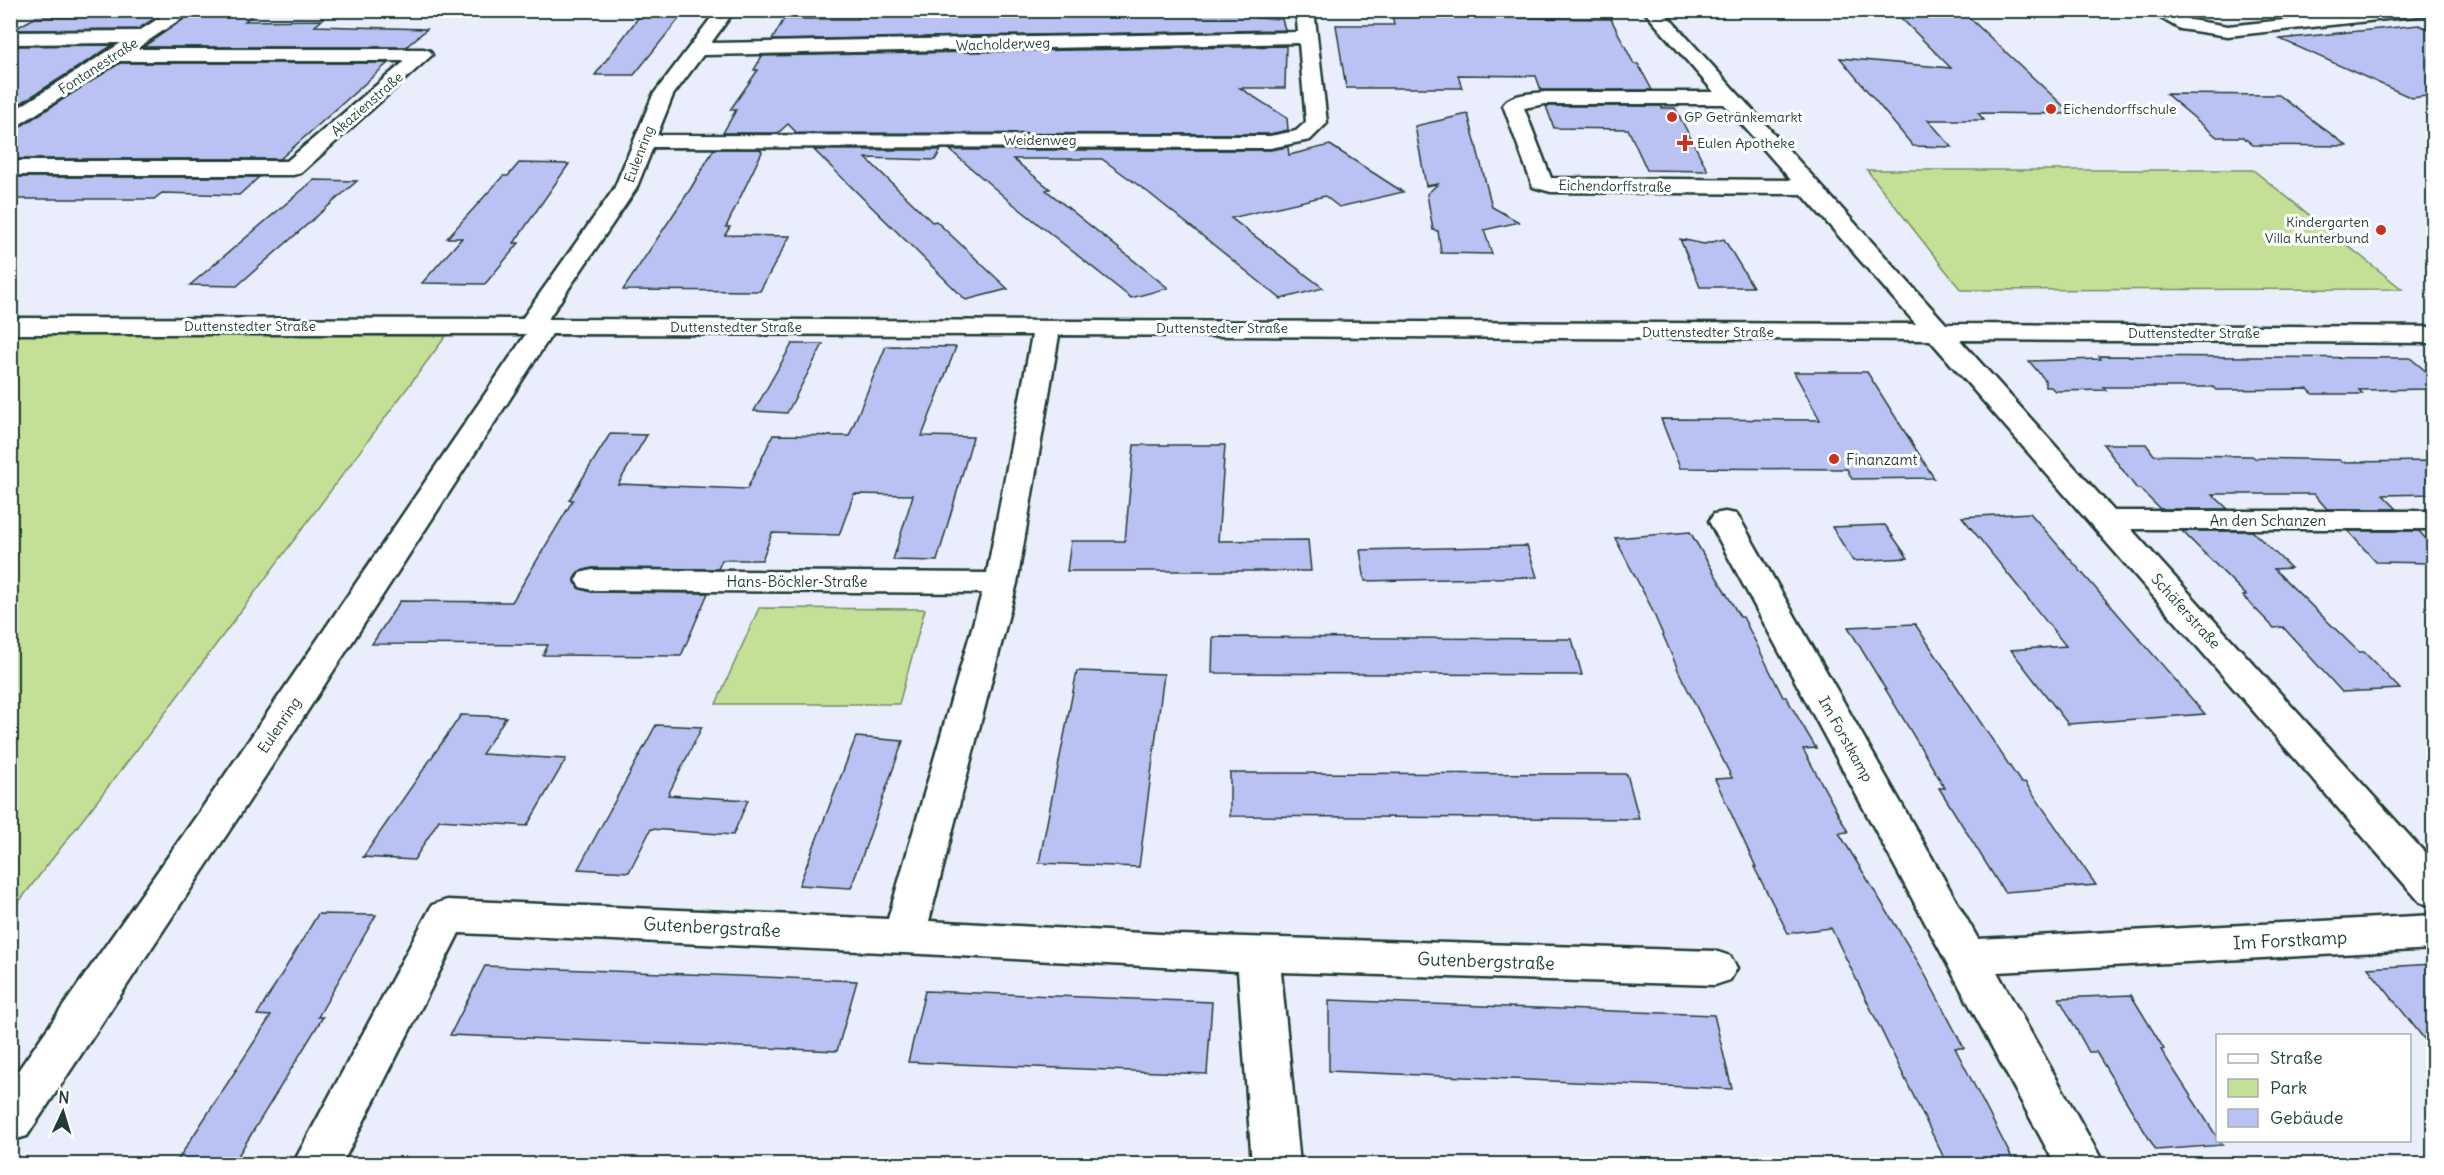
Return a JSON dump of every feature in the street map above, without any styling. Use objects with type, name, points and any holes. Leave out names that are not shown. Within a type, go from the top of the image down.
[{"type":"street","name":"Fontanestraße","points":[[10,122],[185,10]]},
{"type":"street","name":"Eulenring","points":[[10,1121],[235,791],[626,189],[663,95],[726,10]]},
{"type":"street","name":"Weidenweg","points":[[644,141],[1270,142],[1303,136],[1317,123],[1305,10]]},
{"type":"street","points":[[1652,10],[1937,332]]},
{"type":"street","points":[[2156,10],[2187,25],[2228,31],[2430,10]]},
{"type":"street","points":[[10,38],[143,37]]},
{"type":"street","name":"Wacholderweg","points":[[698,49],[873,48],[1179,38],[1308,37]]},
{"type":"street","name":"Akazienstraße","points":[[10,168],[293,168],[423,55],[117,55]]},
{"type":"street","name":"Eichendorffstraße","points":[[1730,98],[1545,98],[1513,105],[1540,182],[1551,185],[1809,187]]},
{"type":"street","name":"Duttenstedter Straße","points":[[10,326],[1047,327],[2433,334]]},
{"type":"street","points":[[904,936],[1001,583],[1047,327]]},
{"type":"street","name":"Schäferstraße","points":[[1937,332],[2433,891]]},
{"type":"street","name":"An den Schanzen","points":[[2103,520],[2433,520]]},
{"type":"street","name":"Im Forstkamp","points":[[1725,522],[2080,1164]]},
{"type":"street","name":"Hans-Böckler-Straße","points":[[592,580],[1001,583]]},
{"type":"street","name":"Gutenbergstraße","points":[[316,1164],[447,916],[1258,954],[1715,968]]},
{"type":"street","name":"Im Forstkamp","points":[[1966,957],[2433,932]]},
{"type":"street","points":[[1258,954],[1276,1164]]},
{"type":"green space","points":[[1867,170],[2253,170],[2402,289],[1961,290]]},
{"type":"green space","points":[[11,334],[446,336],[159,721],[11,912]]},
{"type":"green space","points":[[759,608],[925,609],[899,704],[716,704]]},
{"type":"building","points":[[644,10],[686,10],[634,75],[595,75]]},
{"type":"building","points":[[862,10],[1255,11],[1255,18],[1282,19],[1285,30],[772,40],[784,19],[858,19]]},
{"type":"building","points":[[1893,10],[1961,10],[2072,114],[1978,113],[1984,120],[1928,120],[1952,147],[1913,146],[1840,58],[1951,68]]},
{"type":"building","points":[[116,13],[163,13],[138,29],[13,30],[36,17],[110,17]]},
{"type":"building","points":[[193,13],[255,13],[245,21],[322,20],[315,26],[427,29],[406,47],[143,47]]},
{"type":"building","points":[[1392,14],[1611,19],[1634,64],[1638,64],[1652,90],[1541,90],[1536,76],[1458,75],[1462,88],[1346,88],[1336,25],[1394,25]]},
{"type":"building","points":[[2419,25],[2433,31],[2433,95],[2412,98],[2280,39]]},
{"type":"building","points":[[113,45],[10,110],[10,46]]},
{"type":"building","points":[[1286,46],[1285,88],[1240,88],[1287,118],[1288,130],[1270,134],[797,133],[788,124],[778,133],[723,133],[736,110],[730,110],[758,70],[754,70],[762,56]]},
{"type":"building","points":[[120,63],[388,63],[280,159],[10,159],[10,130],[18,128]]},
{"type":"building","points":[[2166,94],[2279,95],[2347,146],[2253,145],[2243,137],[2217,137]]},
{"type":"building","points":[[1546,106],[1675,108],[1708,171],[1647,170],[1628,129],[1554,128]]},
{"type":"building","points":[[1468,114],[1492,207],[1519,222],[1484,230],[1492,254],[1441,253],[1438,231],[1433,230],[1427,194],[1438,184],[1426,186],[1415,126]]},
{"type":"building","points":[[1330,145],[1403,192],[1339,207],[1325,196],[1231,218],[1323,288],[1281,299],[1149,193],[1102,159],[1013,159],[1050,189],[1046,190],[1168,288],[1131,298],[1007,199],[950,150],[1270,150],[1288,147],[1289,155]]},
{"type":"building","points":[[714,149],[760,149],[762,152],[726,227],[730,227],[725,235],[790,236],[760,291],[623,290],[691,188]]},
{"type":"building","points":[[814,150],[941,150],[935,160],[866,158],[932,222],[936,221],[1008,289],[966,300]]},
{"type":"building","points":[[519,163],[569,164],[514,243],[519,243],[485,284],[422,283],[462,238],[447,238],[503,176],[508,176]]},
{"type":"building","points":[[10,177],[259,177],[239,195],[162,193],[154,199],[10,199]]},
{"type":"building","points":[[314,180],[357,181],[237,286],[190,285]]},
{"type":"building","points":[[1680,239],[1704,244],[1724,239],[1753,287],[1700,287]]},
{"type":"building","points":[[792,344],[823,344],[787,413],[754,411]]},
{"type":"building","points":[[886,346],[956,347],[922,436],[973,437],[937,561],[893,560],[913,495],[854,494],[839,535],[772,533],[762,560],[722,560],[718,569],[592,568],[578,572],[574,579],[578,588],[591,592],[708,593],[681,656],[543,655],[548,645],[372,644],[400,601],[512,602],[573,500],[569,500],[610,434],[647,435],[618,484],[747,489],[773,435],[849,436]]},
{"type":"building","points":[[2099,356],[2410,358],[2433,377],[2433,389],[2359,390],[2363,394],[2313,394],[2308,389],[2216,390],[2213,387],[2103,387],[2106,390],[2055,391],[2051,387],[2045,387],[2045,380],[2029,361],[2101,359]]},
{"type":"building","points":[[1794,372],[1867,372],[1934,478],[1852,479],[1847,469],[1680,468],[1661,419],[1820,420]]},
{"type":"building","points":[[2103,444],[2146,444],[2154,455],[2252,456],[2255,458],[2340,460],[2342,462],[2433,461],[2433,494],[2383,495],[2397,509],[2327,509],[2314,494],[2212,494],[2228,509],[2160,509],[2140,489],[2137,489]]},
{"type":"building","points":[[1134,445],[1225,445],[1218,541],[1308,540],[1311,571],[1067,571],[1071,541],[1125,541]]},
{"type":"building","points":[[2030,513],[2205,714],[2068,724],[2011,650],[2066,646],[1962,517]]},
{"type":"building","points":[[1885,525],[1908,558],[1853,561],[1832,527]]},
{"type":"building","points":[[2182,531],[2252,531],[2291,568],[2274,569],[2359,652],[2364,652],[2400,689],[2342,692],[2283,627],[2274,628],[2243,596],[2246,595]]},
{"type":"building","points":[[2348,531],[2419,531],[2433,547],[2433,563],[2376,562]]},
{"type":"building","points":[[1690,532],[1740,617],[1743,617],[1783,697],[1786,697],[1816,748],[1803,749],[1848,832],[1839,833],[1920,965],[1964,1048],[1955,1048],[2015,1164],[1947,1164],[1831,928],[1788,933],[1754,867],[1756,867],[1715,779],[1732,778],[1679,672],[1650,605],[1615,538]]},
{"type":"building","points":[[1527,546],[1537,577],[1365,581],[1360,550]]},
{"type":"building","points":[[1915,624],[2021,783],[2025,782],[2096,885],[2004,892],[1939,788],[1945,788],[1848,627]]},
{"type":"building","points":[[1213,637],[1572,639],[1582,675],[1212,673]]},
{"type":"building","points":[[1077,671],[1164,674],[1139,867],[1039,863]]},
{"type":"building","points":[[461,715],[506,717],[482,754],[566,759],[527,826],[439,820],[414,860],[363,857]]},
{"type":"building","points":[[656,725],[702,727],[668,795],[748,800],[733,835],[651,829],[629,872],[578,869]]},
{"type":"building","points":[[856,737],[903,741],[851,888],[799,885]]},
{"type":"building","points":[[1230,773],[1627,774],[1639,819],[1230,816]]},
{"type":"building","points":[[318,914],[376,915],[318,1017],[323,1017],[233,1164],[175,1164],[271,1016],[257,1015]]},
{"type":"building","points":[[2433,964],[2433,1050],[2368,968]]},
{"type":"building","points":[[485,966],[857,981],[837,1051],[450,1035]]},
{"type":"building","points":[[925,991],[1212,1002],[1207,1074],[908,1062]]},
{"type":"building","points":[[2131,995],[2164,1049],[2161,1050],[2216,1135],[2216,1142],[2223,1145],[2156,1150],[2096,1052],[2089,1052],[2059,998]]},
{"type":"building","points":[[1329,1000],[1714,1015],[1732,1089],[1329,1071]]},
{"type":"place","name":"Eichendorffschule","points":[[2051,109]]},
{"type":"place","name":"GP Getränkemarkt","points":[[1672,117]]},
{"type":"place","name":"Eulen Apotheke","points":[[1685,143]]},
{"type":"place","name":"Kindergarten Villa Kunterbund","points":[[2381,230]]},
{"type":"place","name":"Finanzamt","points":[[1834,459]]}]
